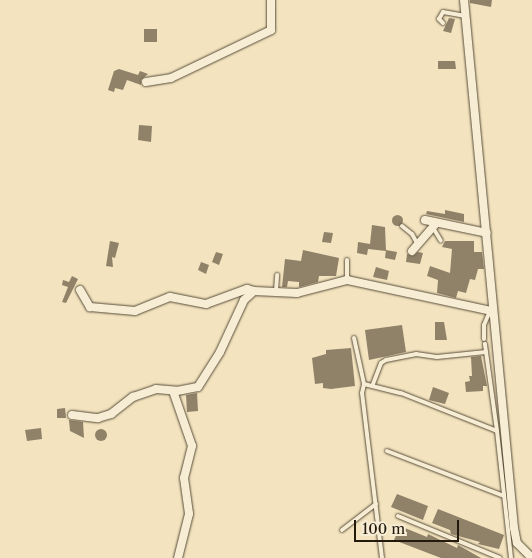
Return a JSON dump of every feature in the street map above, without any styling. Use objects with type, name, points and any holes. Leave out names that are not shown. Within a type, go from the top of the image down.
[{"type":"street","points":[[146,82],[171,78],[271,30],[271,0]]},
{"type":"street","points":[[464,0],[487,233],[491,311],[514,528],[517,543],[532,558]]},
{"type":"street","points":[[425,220],[434,225],[487,233]]},
{"type":"street","points":[[412,251],[416,243],[434,225]]},
{"type":"street","points":[[80,290],[90,307],[135,311],[170,297],[206,304],[247,289],[254,291],[306,292],[347,280],[491,311]]},
{"type":"street","points":[[72,415],[98,418],[111,414],[133,398],[156,389],[173,391],[193,390],[205,378],[244,300],[254,291]]},
{"type":"street","points":[[173,391],[192,446],[184,478],[189,514],[178,558]]},
{"type":"lane","points":[[443,23],[439,19],[443,12],[466,16]]},
{"type":"lane","points":[[434,225],[441,240]]},
{"type":"lane","points":[[402,226],[412,234],[416,243]]},
{"type":"lane","points":[[347,260],[347,280]]},
{"type":"lane","points":[[276,291],[277,275]]},
{"type":"lane","points":[[491,311],[484,325],[484,341],[497,431],[511,558]]},
{"type":"lane","points":[[354,338],[364,384],[362,393],[382,558]]},
{"type":"lane","points":[[373,384],[381,363],[386,360],[416,354],[438,357],[486,352]]},
{"type":"lane","points":[[364,384],[373,384],[497,431]]},
{"type":"lane","points":[[387,451],[504,496]]},
{"type":"lane","points":[[342,530],[376,504]]},
{"type":"lane","points":[[398,516],[500,558]]},
{"type":"building","points":[[470,0],[492,0],[491,7],[470,3]]},
{"type":"building","points":[[449,18],[455,19],[451,33],[443,31]]},
{"type":"building","points":[[144,29],[157,29],[157,42],[144,42]]},
{"type":"building","points":[[438,61],[455,61],[456,69],[438,69]]},
{"type":"building","points":[[119,69],[138,75],[140,71],[148,74],[141,80],[141,85],[127,80],[123,90],[115,88],[114,92],[108,90],[114,71]]},
{"type":"building","points":[[139,125],[152,126],[151,142],[138,140]]},
{"type":"building","points":[[445,210],[464,214],[464,222],[426,214],[427,211],[445,214]]},
{"type":"building","points":[[395,215],[399,215],[402,220],[401,224],[395,225],[392,222],[392,218]]},
{"type":"building","points":[[372,225],[385,227],[386,251],[368,249],[367,255],[357,253],[358,242],[370,244]]},
{"type":"building","points":[[324,232],[333,233],[331,243],[322,242]]},
{"type":"building","points":[[110,241],[119,243],[115,258],[112,257],[113,267],[106,266]]},
{"type":"building","points":[[445,241],[474,241],[474,252],[482,252],[484,269],[478,269],[475,280],[470,279],[466,293],[458,291],[456,298],[437,293],[438,280],[427,276],[430,266],[450,273],[452,249],[442,247]]},
{"type":"building","points":[[303,250],[339,258],[336,276],[319,276],[318,282],[299,287],[299,282],[288,281],[287,287],[282,287],[285,259],[301,261]]},
{"type":"building","points":[[386,250],[397,252],[395,260],[385,258]]},
{"type":"building","points":[[216,252],[223,254],[219,265],[212,262]]},
{"type":"building","points":[[418,252],[423,253],[420,264],[406,262],[407,254],[413,256]]},
{"type":"building","points":[[201,262],[209,265],[206,274],[198,270]]},
{"type":"building","points":[[376,267],[389,271],[387,280],[373,277]]},
{"type":"building","points":[[72,276],[78,279],[66,303],[62,302],[68,287],[62,285],[63,280],[69,282]]},
{"type":"building","points":[[435,322],[444,322],[447,340],[435,340]]},
{"type":"building","points":[[402,325],[406,352],[369,360],[365,330]]},
{"type":"building","points":[[351,348],[355,386],[331,389],[323,388],[323,383],[315,384],[312,358],[326,354],[326,350]]},
{"type":"building","points":[[481,356],[487,386],[483,386],[483,391],[466,392],[465,382],[470,381],[469,376],[472,376],[471,357]]},
{"type":"building","points":[[433,387],[449,393],[445,404],[429,400]]},
{"type":"building","points":[[197,393],[198,411],[187,412],[186,395]]},
{"type":"building","points":[[65,408],[66,418],[57,418],[57,409]]},
{"type":"building","points":[[69,420],[83,422],[84,438],[70,431]]},
{"type":"building","points":[[41,428],[42,439],[27,441],[25,430]]},
{"type":"building","points":[[101,429],[107,435],[101,441],[95,435]]},
{"type":"building","points":[[397,494],[428,506],[423,520],[391,507]]},
{"type":"building","points":[[438,509],[504,535],[499,549],[451,534],[450,530],[432,523]]},
{"type":"building","points":[[400,526],[427,537],[428,534],[457,548],[458,545],[481,558],[441,558],[394,540]]}]
